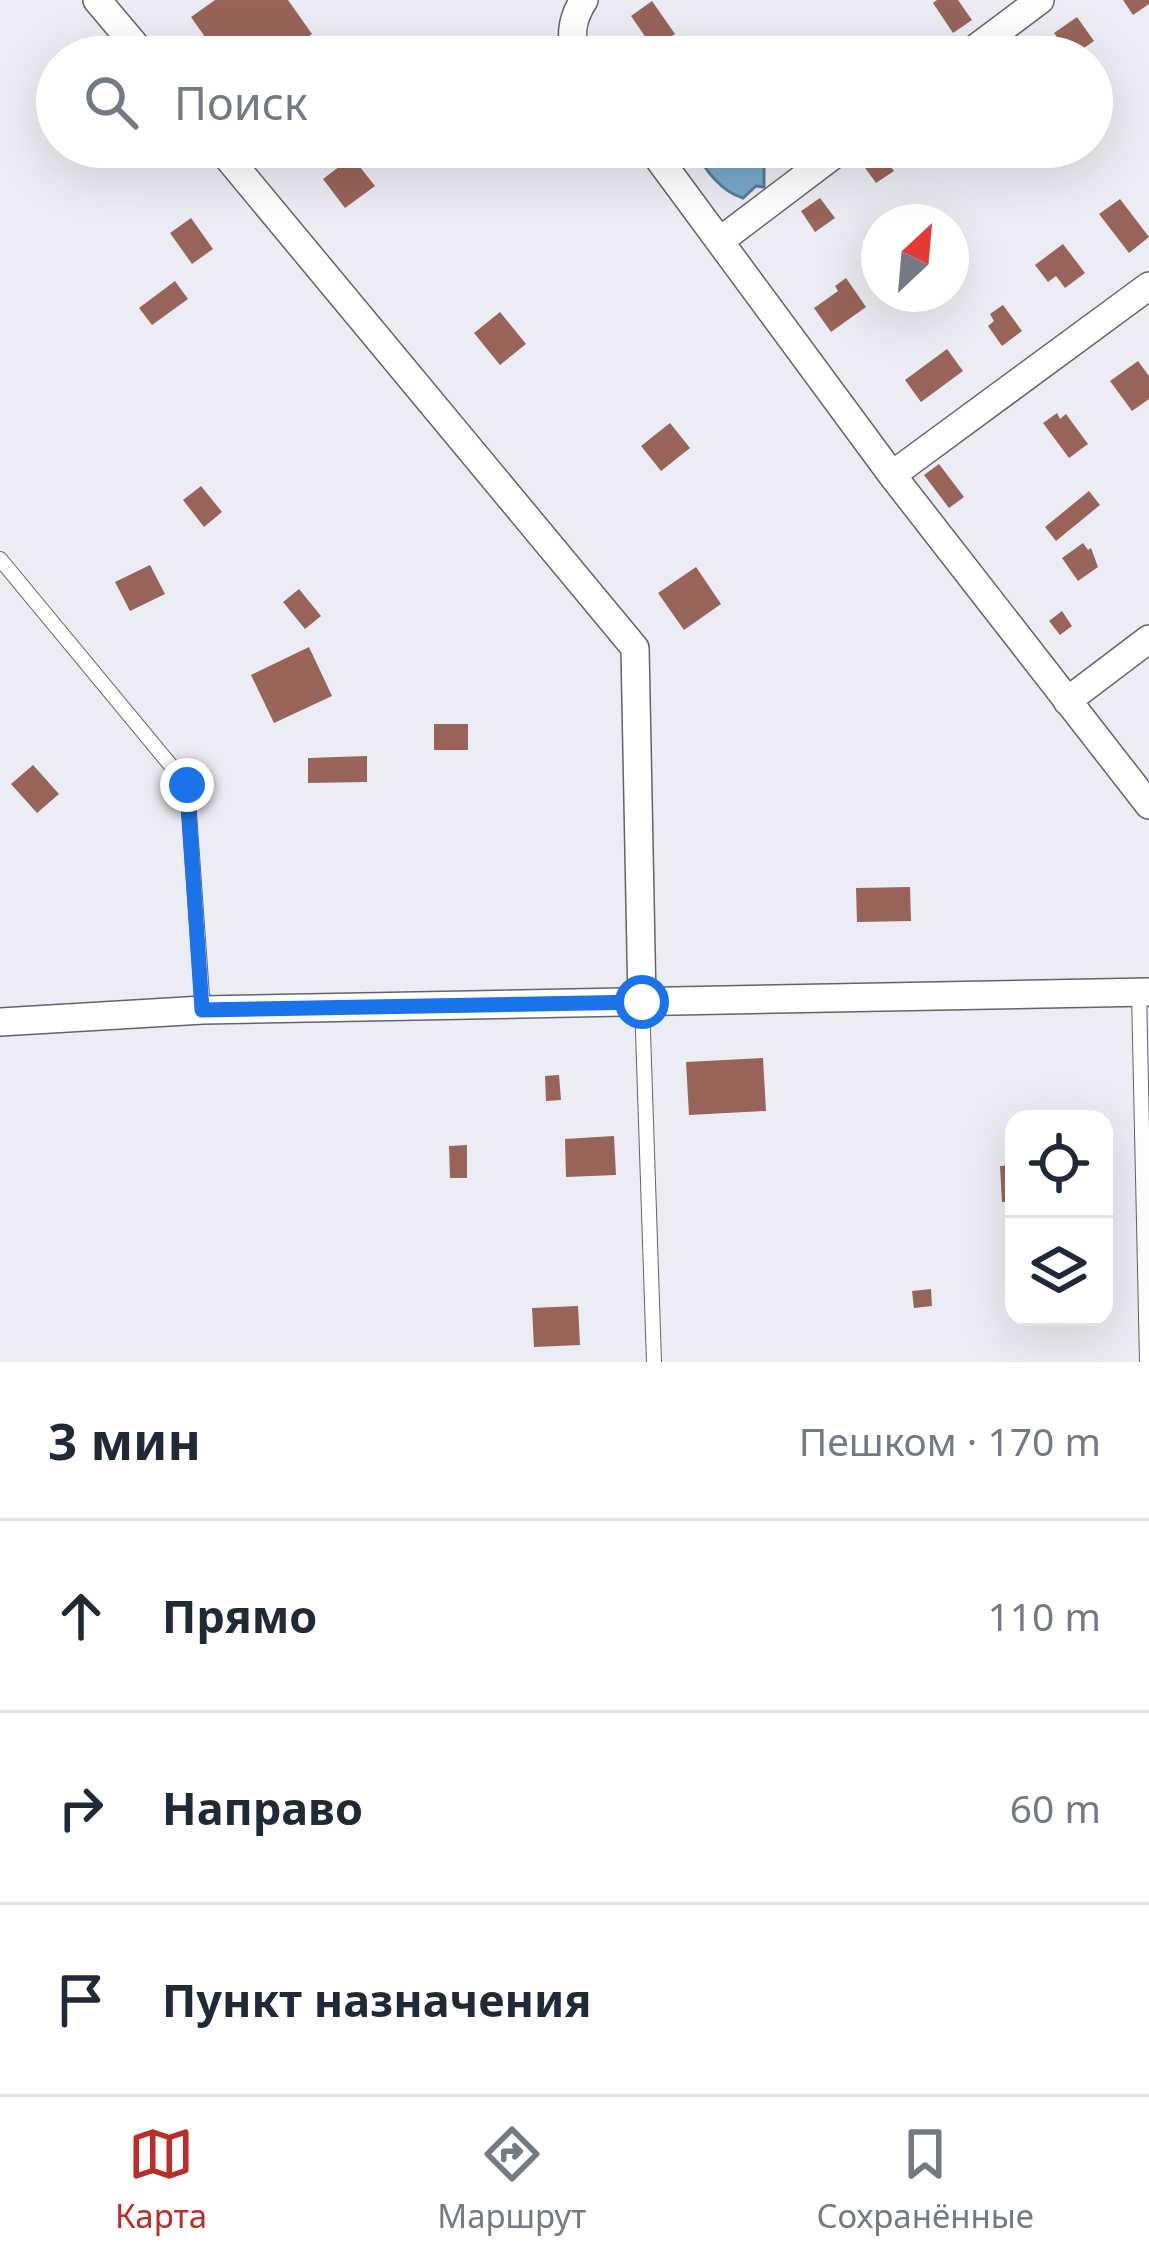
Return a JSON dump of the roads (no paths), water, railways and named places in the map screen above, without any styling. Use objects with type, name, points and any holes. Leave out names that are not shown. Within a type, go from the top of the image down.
[{"type":"street","points":[[98,0],[128,36]]},
{"type":"street","points":[[992,36],[1040,0]]},
{"type":"street","points":[[236,168],[635,648],[642,1002]]},
{"type":"street","points":[[666,168],[892,475],[1149,805]]},
{"type":"street","points":[[721,239],[816,168]]},
{"type":"street","points":[[892,475],[1149,286]]},
{"type":"street","points":[[1067,701],[1149,638]]},
{"type":"street","points":[[0,1022],[202,1010],[1144,992]]},
{"type":"lane","points":[[0,559],[187,785],[202,1010]]},
{"type":"lane","points":[[1144,992],[1148,1362]]},
{"type":"lane","points":[[642,1002],[654,1362]]},
{"type":"water","points":[[707,168],[764,168],[764,187],[756,186],[743,198]]}]
